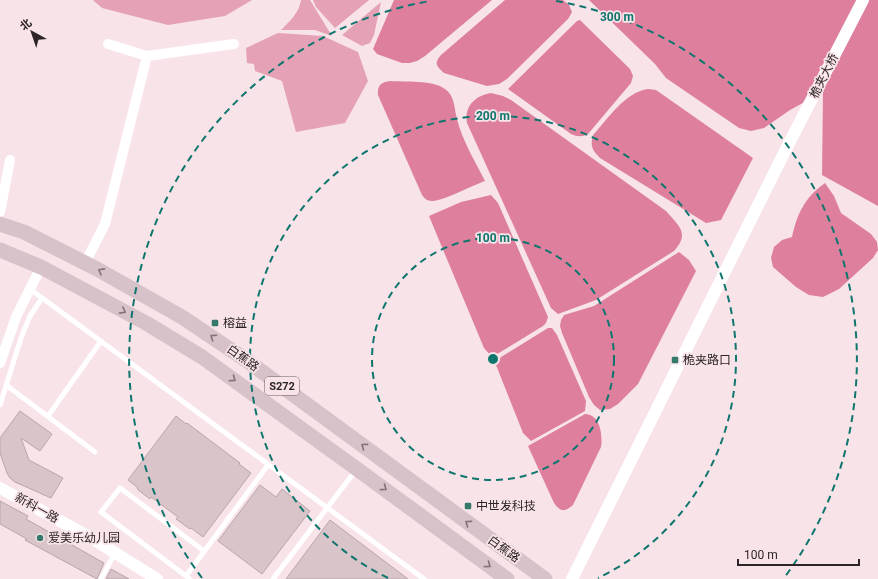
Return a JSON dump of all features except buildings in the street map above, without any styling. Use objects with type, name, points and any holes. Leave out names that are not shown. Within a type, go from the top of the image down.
[{"type":"main road","name":"白蕉路","points":[[0,224],[24,232],[85,263],[182,317],[246,360],[545,579]]},
{"type":"main road","name":"白蕉路","points":[[0,250],[41,267],[146,323],[202,357],[507,579]]},
{"type":"street","name":"桅夹大桥","points":[[572,579],[785,151],[863,0]]},
{"type":"street","points":[[108,44],[147,56],[234,44]]},
{"type":"street","points":[[85,263],[105,224],[147,56]]},
{"type":"street","points":[[0,212],[1,200],[10,160]]},
{"type":"street","points":[[0,363],[4,340],[41,267]]},
{"type":"street","name":"新科一路","points":[[0,488],[93,539],[157,579]]},
{"type":"lane","points":[[30,289],[424,579]]},
{"type":"lane","points":[[0,405],[25,327],[42,298]]},
{"type":"lane","points":[[48,416],[101,341]]},
{"type":"lane","points":[[6,385],[95,452]]},
{"type":"lane","points":[[204,551],[120,488],[101,512],[188,577],[204,551],[268,465]]},
{"type":"lane","points":[[273,579],[357,469]]},
{"type":"lane","points":[[101,579],[115,553]]},
{"type":"shaded area","points":[[93,0],[252,0],[225,16],[168,25],[102,8]]},
{"type":"shaded area","points":[[301,0],[310,0],[332,36],[315,30],[281,30],[296,13]]},
{"type":"shaded area","points":[[313,0],[369,0],[335,28],[316,7]]},
{"type":"shaded area","points":[[394,0],[492,0],[425,56],[417,61],[402,63],[377,54],[373,49]]},
{"type":"shaded area","points":[[505,0],[563,0],[569,5],[572,12],[568,19],[507,79],[499,84],[487,86],[444,73],[437,64],[437,60],[441,55]]},
{"type":"shaded area","points":[[589,0],[878,0],[878,206],[822,175],[823,92],[790,110],[764,128],[751,131],[739,128],[666,78],[655,64]]},
{"type":"shaded area","points":[[381,2],[374,35],[370,43],[362,46],[342,35]]},
{"type":"shaded area","points":[[580,20],[630,69],[633,76],[631,83],[588,134],[584,136],[576,136],[508,89],[577,21]]},
{"type":"shaded area","points":[[278,33],[323,36],[358,52],[368,81],[345,123],[296,132],[282,81],[255,71],[254,64],[247,63],[246,48]]},
{"type":"shaded area","points":[[390,81],[433,84],[445,89],[451,95],[462,135],[485,181],[436,201],[426,199],[422,195],[378,95],[379,86]]},
{"type":"shaded area","points":[[648,89],[656,90],[753,158],[721,220],[706,223],[600,158],[593,150],[593,135],[611,114],[632,95]]},
{"type":"shaded area","points":[[491,93],[511,100],[666,211],[681,230],[682,234],[679,245],[674,251],[596,300],[558,314],[551,308],[467,123],[467,112],[472,103],[485,94]]},
{"type":"shaded area","points":[[825,183],[834,196],[841,213],[871,234],[877,242],[878,250],[873,258],[839,289],[823,297],[809,295],[796,287],[773,267],[771,258],[774,247],[782,240],[792,237],[799,213],[812,194]]},
{"type":"shaded area","points":[[491,195],[498,203],[548,317],[543,326],[494,356],[490,355],[484,348],[429,216],[461,202]]},
{"type":"shaded area","points":[[679,252],[689,260],[696,271],[638,384],[618,404],[610,409],[600,410],[594,405],[589,397],[562,333],[560,326],[561,320],[564,315],[594,306]]},
{"type":"shaded area","points":[[548,328],[552,328],[557,335],[586,401],[585,411],[531,441],[523,433],[496,365],[501,357]]},
{"type":"shaded area","points":[[585,414],[594,417],[597,421],[601,431],[601,447],[573,505],[568,509],[563,510],[558,508],[554,503],[528,446]]},
{"type":"place","name":"榕益","points":[[215,323]]},
{"type":"place","name":"桅夹路口","points":[[675,360]]},
{"type":"place","name":"中世发科技","points":[[468,506]]},
{"type":"place","name":"爱美乐幼儿园","points":[[40,538]]}]
